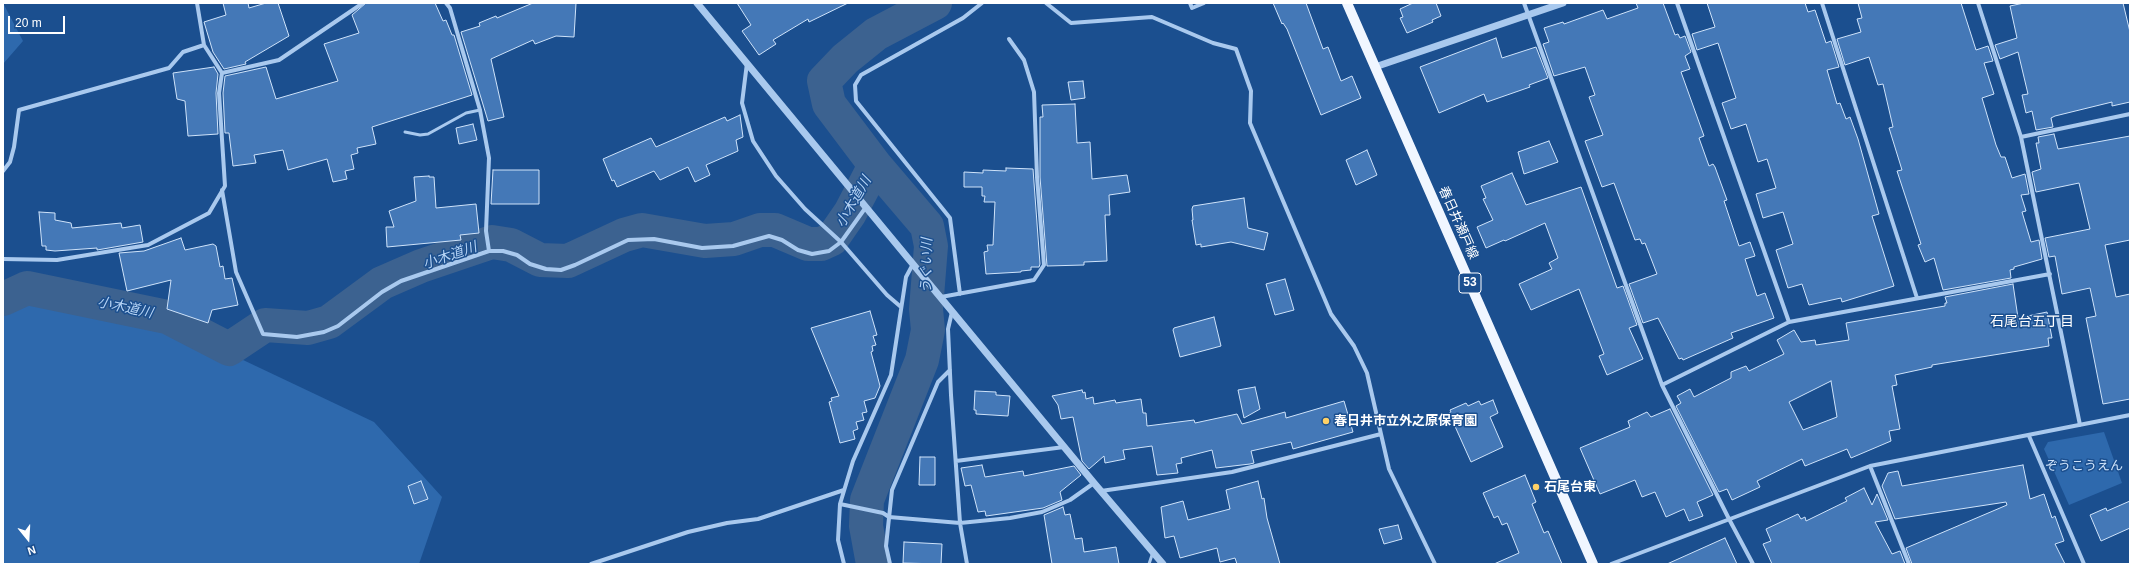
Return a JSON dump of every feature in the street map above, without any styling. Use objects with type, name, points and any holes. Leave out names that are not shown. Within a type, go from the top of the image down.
[{"type":"main road","name":"春日井瀬戸線","points":[[1347,3],[1593,564]]},
{"type":"street","points":[[3,259],[57,260],[148,245],[209,213],[224,186],[219,93],[222,72],[204,45],[197,3]]},
{"type":"street","points":[[222,72],[279,60],[362,3]]},
{"type":"street","points":[[446,3],[450,8],[480,110],[489,158],[486,231],[489,251]]},
{"type":"street","points":[[697,3],[1094,484],[1163,564]]},
{"type":"street","points":[[960,294],[950,218],[856,101],[855,85],[861,75],[963,18],[982,3]]},
{"type":"street","points":[[1046,3],[1071,23],[1152,17],[1213,43],[1236,50],[1252,91],[1250,123],[1330,314],[1354,346],[1367,373],[1390,469],[1435,564]]},
{"type":"street","points":[[1190,3],[1192,8],[1204,3]]},
{"type":"street","points":[[1524,3],[1662,385],[1753,564]]},
{"type":"street","points":[[1375,66],[1563,3]]},
{"type":"street","points":[[1677,3],[1789,322]]},
{"type":"street","points":[[1822,3],[1918,298]]},
{"type":"street","points":[[1978,3],[2021,136],[2080,425]]},
{"type":"street","points":[[941,298],[1034,280],[1044,265],[1037,177],[1034,92],[1024,60],[1009,39]]},
{"type":"street","points":[[3,171],[10,162],[14,147],[19,110],[169,68],[183,52],[204,45]]},
{"type":"street","points":[[747,63],[742,103],[752,141],[776,176],[805,209],[841,242],[886,295],[901,307]]},
{"type":"street","points":[[2021,136],[2130,114]]},
{"type":"street","points":[[222,190],[236,272],[264,334],[297,337],[324,332],[338,326],[382,292],[401,281],[489,251],[503,251],[517,255],[530,264],[546,270],[561,270],[576,265],[628,240],[654,239],[702,248],[733,246],[769,236],[782,240],[798,250],[812,254],[829,251],[841,242],[866,207]]},
{"type":"street","points":[[844,564],[838,540],[840,504],[853,461],[890,375],[906,277],[914,265]]},
{"type":"street","points":[[1662,385],[1789,322],[2050,274]]},
{"type":"street","points":[[952,311],[948,329],[950,370],[960,523],[967,564]]},
{"type":"street","points":[[890,564],[886,546],[892,490],[938,382],[950,370]]},
{"type":"street","points":[[1611,564],[1870,466],[2130,415]]},
{"type":"street","points":[[1101,491],[1232,472],[1381,434]]},
{"type":"street","points":[[2029,436],[2084,564]]},
{"type":"street","points":[[956,461],[1064,446]]},
{"type":"street","points":[[1870,466],[1909,564]]},
{"type":"street","points":[[840,504],[883,514],[889,517],[960,523],[1010,518],[1042,512],[1070,500],[1094,484]]},
{"type":"street","points":[[591,564],[688,532],[727,523],[758,519],[844,490]]},
{"type":"lane","points":[[405,132],[420,135],[428,134],[466,113],[480,110]]},
{"type":"lane","points":[[1149,564],[1153,551]]},
{"type":"green space","points":[[3,3],[23,41],[3,64]]},
{"type":"green space","points":[[3,289],[69,312],[184,332],[374,422],[442,497],[419,564],[3,564]]},
{"type":"green space","name":"ぞうこうえん","points":[[2104,432],[2122,483],[2069,505],[2044,449],[2048,442]]},
{"type":"building","points":[[223,3],[248,3],[249,8],[266,3],[278,3],[289,36],[245,62],[246,64],[224,69],[213,52],[204,22],[226,15]]},
{"type":"building","points":[[366,3],[435,3],[443,21],[446,20],[452,35],[454,35],[472,95],[372,127],[376,144],[357,148],[358,153],[351,155],[354,169],[345,171],[347,179],[333,182],[327,159],[288,170],[283,150],[254,155],[256,163],[233,166],[229,133],[225,133],[223,93],[225,76],[266,67],[276,99],[338,81],[324,44],[359,33],[352,15]]},
{"type":"building","points":[[533,3],[576,3],[574,37],[556,36],[535,44],[533,40],[491,59],[504,117],[488,121],[461,32],[480,26],[479,23],[496,16],[497,18]]},
{"type":"building","points":[[737,3],[848,3],[809,22],[808,19],[773,40],[776,44],[759,55],[742,31],[751,25]]},
{"type":"building","points":[[1273,3],[1306,3],[1323,49],[1328,47],[1341,81],[1352,76],[1361,98],[1321,115],[1287,29],[1283,23],[1282,24]]},
{"type":"building","points":[[1413,3],[1436,3],[1441,16],[1432,20],[1433,22],[1407,33],[1400,18],[1403,17],[1400,9]]},
{"type":"building","points":[[1636,3],[1663,3],[1675,35],[1678,34],[1680,38],[1685,36],[1691,52],[1685,56],[1690,69],[1681,72],[1704,136],[1699,138],[1709,166],[1713,164],[1715,167],[1727,200],[1724,201],[1739,246],[1750,242],[1755,256],[1745,259],[1757,296],[1765,293],[1774,318],[1731,333],[1733,338],[1683,360],[1682,358],[1679,359],[1658,318],[1643,323],[1629,284],[1657,274],[1645,243],[1642,244],[1640,239],[1635,240],[1614,183],[1602,187],[1585,141],[1603,135],[1589,97],[1595,95],[1585,67],[1554,76],[1543,44],[1549,42],[1544,28],[1563,22],[1564,24],[1603,10],[1607,19],[1638,8]]},
{"type":"building","points":[[1707,3],[1805,3],[1808,12],[1815,10],[1826,43],[1831,41],[1839,67],[1827,70],[1837,104],[1840,103],[1846,119],[1850,117],[1858,139],[1879,214],[1872,216],[1894,286],[1842,302],[1841,298],[1809,305],[1802,284],[1788,288],[1776,250],[1793,244],[1783,212],[1763,218],[1756,194],[1776,188],[1767,159],[1758,162],[1746,124],[1731,129],[1722,103],[1736,98],[1718,43],[1697,50],[1692,34],[1715,27]]},
{"type":"building","points":[[1858,3],[1961,3],[1976,50],[1988,46],[1993,61],[1984,63],[1994,94],[1982,98],[1996,145],[2001,157],[2005,157],[2012,178],[2025,174],[2029,194],[2021,195],[2026,211],[2022,212],[2031,242],[2039,240],[2042,259],[2014,267],[2014,269],[2010,270],[2011,278],[1943,290],[1934,258],[1925,262],[1918,245],[1921,244],[1897,171],[1902,170],[1889,128],[1893,127],[1883,84],[1878,85],[1869,57],[1845,65],[1837,39],[1861,32],[1857,19],[1862,18]]},
{"type":"building","points":[[2024,3],[2123,3],[2130,32],[2130,102],[2112,106],[2112,102],[2055,116],[2051,118],[2053,127],[2036,130],[2032,111],[2026,113],[2022,95],[2028,94],[2018,52],[2000,59],[1995,45],[2017,38],[2010,6]]},
{"type":"building","points":[[1496,38],[1502,58],[1536,47],[1548,78],[1529,85],[1530,87],[1487,102],[1484,94],[1439,113],[1420,67]]},
{"type":"building","points":[[214,67],[218,74],[216,93],[218,134],[188,136],[185,101],[177,99],[173,73]]},
{"type":"building","points":[[1083,81],[1085,98],[1071,100],[1068,82]]},
{"type":"building","points":[[1075,104],[1077,143],[1090,142],[1092,179],[1127,175],[1130,192],[1109,195],[1110,215],[1105,215],[1107,261],[1084,262],[1084,265],[1047,266],[1040,177],[1040,117],[1043,117],[1042,105]]},
{"type":"building","points":[[740,115],[743,137],[736,140],[738,151],[706,165],[710,175],[695,182],[688,167],[660,180],[654,171],[617,187],[614,180],[612,181],[603,159],[651,138],[656,147],[725,117],[727,121]]},
{"type":"building","points":[[473,124],[477,140],[459,144],[456,128]]},
{"type":"building","points":[[2054,134],[2058,149],[2130,136],[2130,240],[2105,245],[2116,297],[2130,294],[2130,399],[2103,404],[2086,318],[2096,316],[2090,288],[2062,294],[2055,256],[2049,257],[2045,238],[2090,229],[2079,183],[2036,192],[2032,172],[2041,169],[2036,143],[2039,143],[2038,137]]},
{"type":"building","points":[[1549,141],[1558,162],[1524,174],[1518,152]]},
{"type":"building","points":[[1367,150],[1377,175],[1356,185],[1346,160]]},
{"type":"building","points":[[1006,168],[1033,169],[1040,264],[1039,267],[1031,267],[1031,270],[1021,272],[986,274],[984,252],[988,251],[987,245],[993,245],[995,202],[984,202],[985,196],[982,196],[982,187],[964,187],[964,172],[983,173],[983,170],[1006,171]]},
{"type":"building","points":[[493,170],[539,170],[539,204],[491,204]]},
{"type":"building","points":[[1512,173],[1526,205],[1581,187],[1617,288],[1623,286],[1637,325],[1629,328],[1643,359],[1607,375],[1599,356],[1604,354],[1579,289],[1531,310],[1519,284],[1552,269],[1549,263],[1558,258],[1545,223],[1486,248],[1477,227],[1493,220],[1483,199],[1486,198],[1481,186]]},
{"type":"building","points":[[414,177],[434,177],[436,208],[476,204],[479,233],[460,235],[461,240],[387,247],[386,227],[394,227],[389,211],[416,201]]},
{"type":"building","points":[[1244,198],[1248,228],[1268,233],[1264,250],[1231,242],[1201,247],[1201,244],[1196,245],[1192,220],[1193,206]]},
{"type":"building","points":[[39,212],[55,213],[55,220],[71,223],[72,228],[121,223],[122,228],[140,225],[143,242],[97,250],[97,248],[55,251],[46,250],[46,246],[42,246]]},
{"type":"building","points":[[181,238],[185,250],[213,244],[216,246],[220,267],[223,266],[225,279],[232,278],[238,305],[212,310],[208,323],[167,309],[171,280],[127,291],[119,253],[144,251]]},
{"type":"building","points":[[1285,279],[1294,310],[1275,315],[1266,284]]},
{"type":"building","points":[[2013,284],[2018,318],[2047,312],[2052,338],[2048,338],[2049,346],[1932,365],[1932,367],[1895,375],[1897,385],[1892,386],[1900,429],[1889,431],[1891,441],[1851,458],[1847,449],[1805,466],[1802,459],[1757,481],[1760,487],[1732,500],[1727,489],[1719,492],[1676,406],[1681,403],[1677,396],[1690,389],[1694,397],[1731,378],[1731,372],[1746,366],[1749,371],[1784,354],[1777,340],[1794,330],[1801,342],[1815,340],[1816,345],[1849,340],[1846,323],[1945,306],[1945,303],[1947,303],[1945,297]],"holes":[[[1831,381],[1837,417],[1803,430],[1789,402]]]},
{"type":"building","points":[[870,311],[877,335],[873,336],[876,345],[872,346],[873,351],[871,352],[880,386],[875,398],[864,401],[867,412],[862,413],[864,420],[856,422],[858,429],[853,431],[855,439],[840,443],[829,402],[832,401],[831,398],[839,396],[811,328]]},
{"type":"building","points":[[1214,317],[1221,346],[1180,357],[1173,330],[1174,328]]},
{"type":"building","points":[[1255,387],[1260,409],[1244,418],[1238,390]]},
{"type":"building","points":[[1082,390],[1083,393],[1085,392],[1086,399],[1093,397],[1094,404],[1115,400],[1116,403],[1141,399],[1143,413],[1146,413],[1147,426],[1194,420],[1195,423],[1237,414],[1242,424],[1285,412],[1286,418],[1344,401],[1353,432],[1293,449],[1291,442],[1251,451],[1254,463],[1250,464],[1216,468],[1212,450],[1181,458],[1182,463],[1176,464],[1178,473],[1157,475],[1152,446],[1123,450],[1125,459],[1105,463],[1104,456],[1089,469],[1082,461],[1073,417],[1061,419],[1058,405],[1052,396]]},
{"type":"building","points":[[975,391],[996,392],[996,395],[1010,396],[1008,416],[976,414],[976,410],[974,410]]},
{"type":"building","points":[[1493,400],[1498,413],[1490,417],[1503,447],[1471,462],[1449,413],[1451,412],[1450,410],[1466,403],[1468,406],[1479,401],[1481,405]]},
{"type":"building","points":[[1670,409],[1713,495],[1697,502],[1703,516],[1689,521],[1684,509],[1666,517],[1655,492],[1642,497],[1635,480],[1600,494],[1580,448],[1630,427],[1628,421],[1647,412],[1651,417]]},
{"type":"building","points":[[920,457],[935,457],[935,485],[919,485]]},
{"type":"building","points":[[982,465],[985,477],[1023,471],[1024,476],[1074,466],[1081,475],[1060,492],[1062,500],[1043,508],[986,516],[985,511],[978,512],[971,485],[965,486],[961,468]]},
{"type":"building","points":[[2023,465],[2030,499],[2044,494],[2052,518],[2055,516],[2064,541],[2055,544],[2065,564],[1912,564],[1906,548],[2007,505],[2006,502],[1895,519],[1882,486],[1888,473],[1898,471],[1902,486]]},
{"type":"building","points":[[1525,475],[1536,502],[1532,504],[1544,533],[1548,531],[1562,564],[1494,564],[1519,553],[1507,523],[1502,525],[1498,516],[1494,518],[1483,493]]},
{"type":"building","points":[[421,481],[428,499],[414,504],[408,486]]},
{"type":"building","points":[[1258,481],[1262,499],[1264,498],[1267,518],[1280,564],[1237,564],[1235,558],[1220,562],[1217,548],[1180,558],[1174,536],[1165,538],[1161,507],[1183,501],[1188,520],[1230,509],[1226,490]]},
{"type":"building","points":[[1864,488],[1872,505],[1877,494],[1888,520],[1875,522],[1892,554],[1900,551],[1905,564],[1772,564],[1763,544],[1771,541],[1766,529],[1798,514],[1801,519],[1805,517],[1806,521],[1847,501],[1845,498]]},
{"type":"building","points":[[2130,501],[2130,528],[2101,541],[2090,515],[2106,508],[2107,511]]},
{"type":"building","points":[[1063,507],[1065,515],[1070,514],[1075,539],[1082,538],[1084,552],[1116,547],[1119,564],[1052,564],[1044,515]]},
{"type":"building","points":[[1398,525],[1402,539],[1384,544],[1379,529]]},
{"type":"building","points":[[1725,538],[1737,564],[1667,564]]},
{"type":"building","points":[[904,542],[942,544],[941,564],[903,563]]},
{"type":"waterway","name":"うぐい川","points":[[873,564],[866,526],[867,500],[922,360],[928,330],[926,309],[931,246],[927,226],[875,165],[829,104],[824,81],[845,59],[876,34],[935,3]]},
{"type":"waterway","name":"小木道川","points":[[3,299],[27,288],[167,317],[229,349],[265,325],[308,328],[329,322],[382,283],[421,266],[492,242],[511,245],[540,260],[568,261],[624,235],[642,230],[705,241],[734,239],[760,230],[775,230],[808,244],[821,244],[832,239],[850,213],[875,165]]},
{"type":"place","name":"春日井市立外之原保育園","points":[[1326,421]]},
{"type":"place","name":"石尾台東","points":[[1536,487]]},
{"type":"district","name":"石尾台五丁目","points":[[2032,322]]}]
